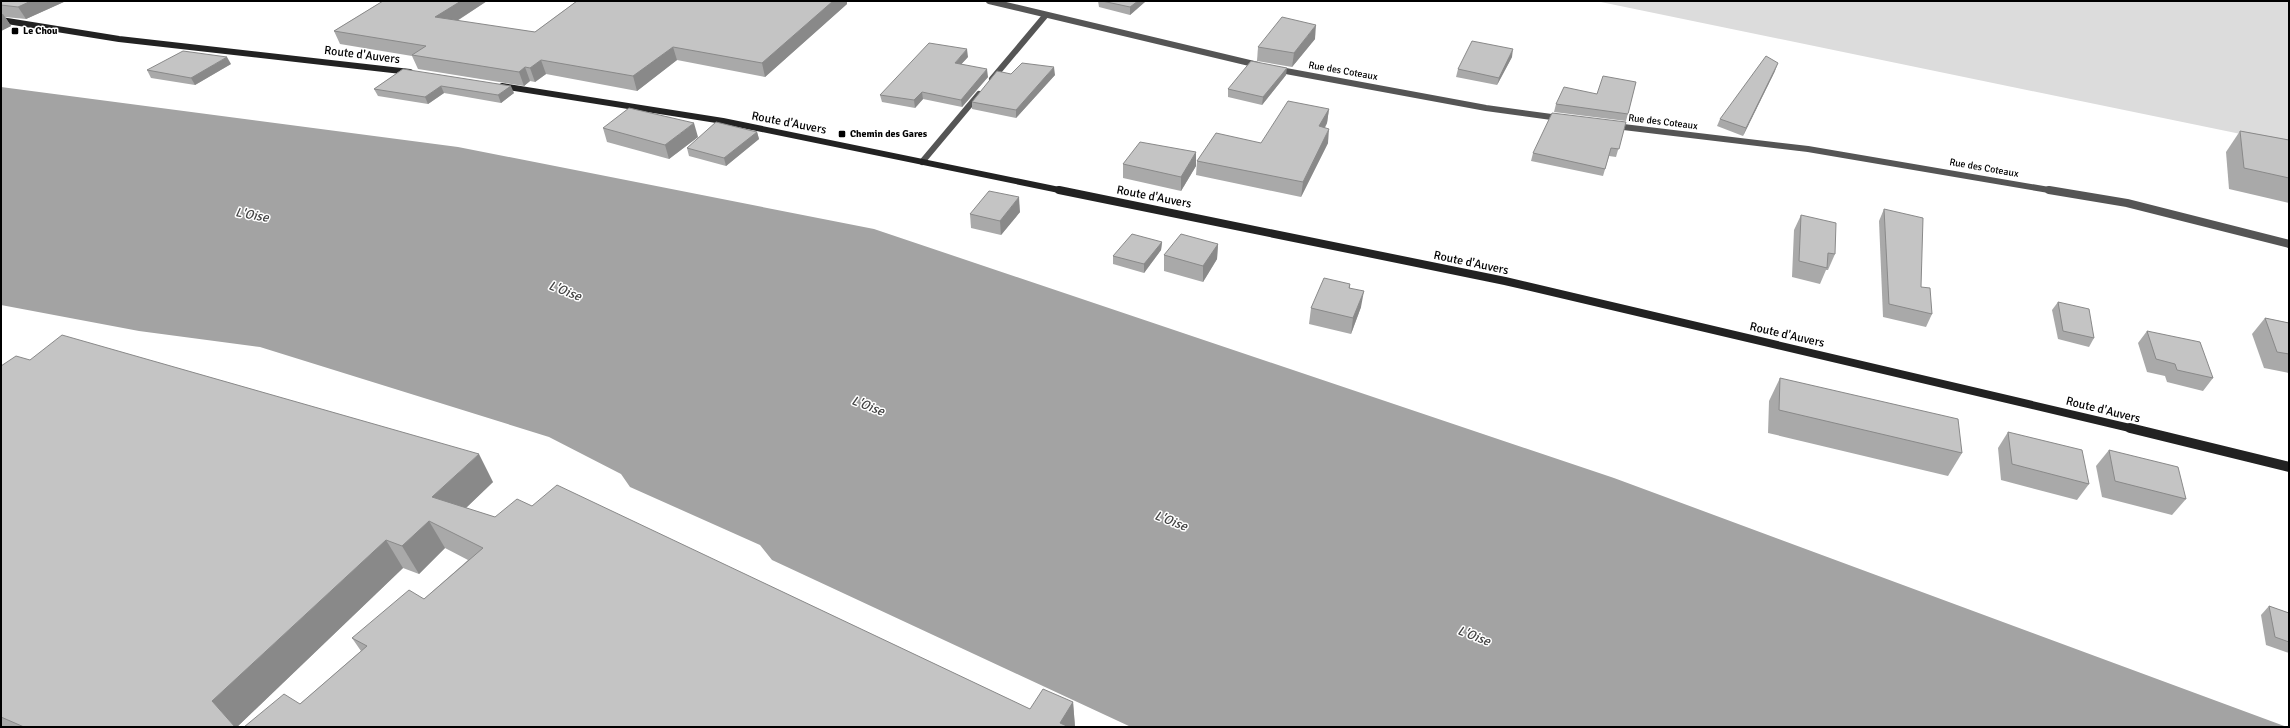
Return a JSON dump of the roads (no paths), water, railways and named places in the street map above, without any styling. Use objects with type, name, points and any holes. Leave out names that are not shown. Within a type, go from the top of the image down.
[{"type":"main road","name":"Route d'Auvers","points":[[1,20],[119,39],[415,73]]},
{"type":"main road","name":"Route d'Auvers","points":[[493,85],[723,121],[1505,281],[1963,388],[2289,467]]},
{"type":"street","points":[[988,1],[1045,16],[1263,66]]},
{"type":"street","points":[[989,83],[1045,16]]},
{"type":"street","name":"Rue des Coteaux","points":[[1271,68],[1486,108],[1570,119]]},
{"type":"street","points":[[922,162],[984,89]]},
{"type":"street","name":"Rue des Coteaux","points":[[1608,125],[1808,149],[2127,202],[2289,244]]},
{"type":"water","name":"L'Oise","points":[[1,87],[458,147],[874,229],[1614,478],[2287,727],[1131,727],[772,560],[760,545],[630,487],[621,474],[549,437],[260,347],[139,331],[1,305]]},
{"type":"place","name":"Le Chou","points":[[15,31]]},
{"type":"place","name":"Chemin des Gares","points":[[842,134]]}]
